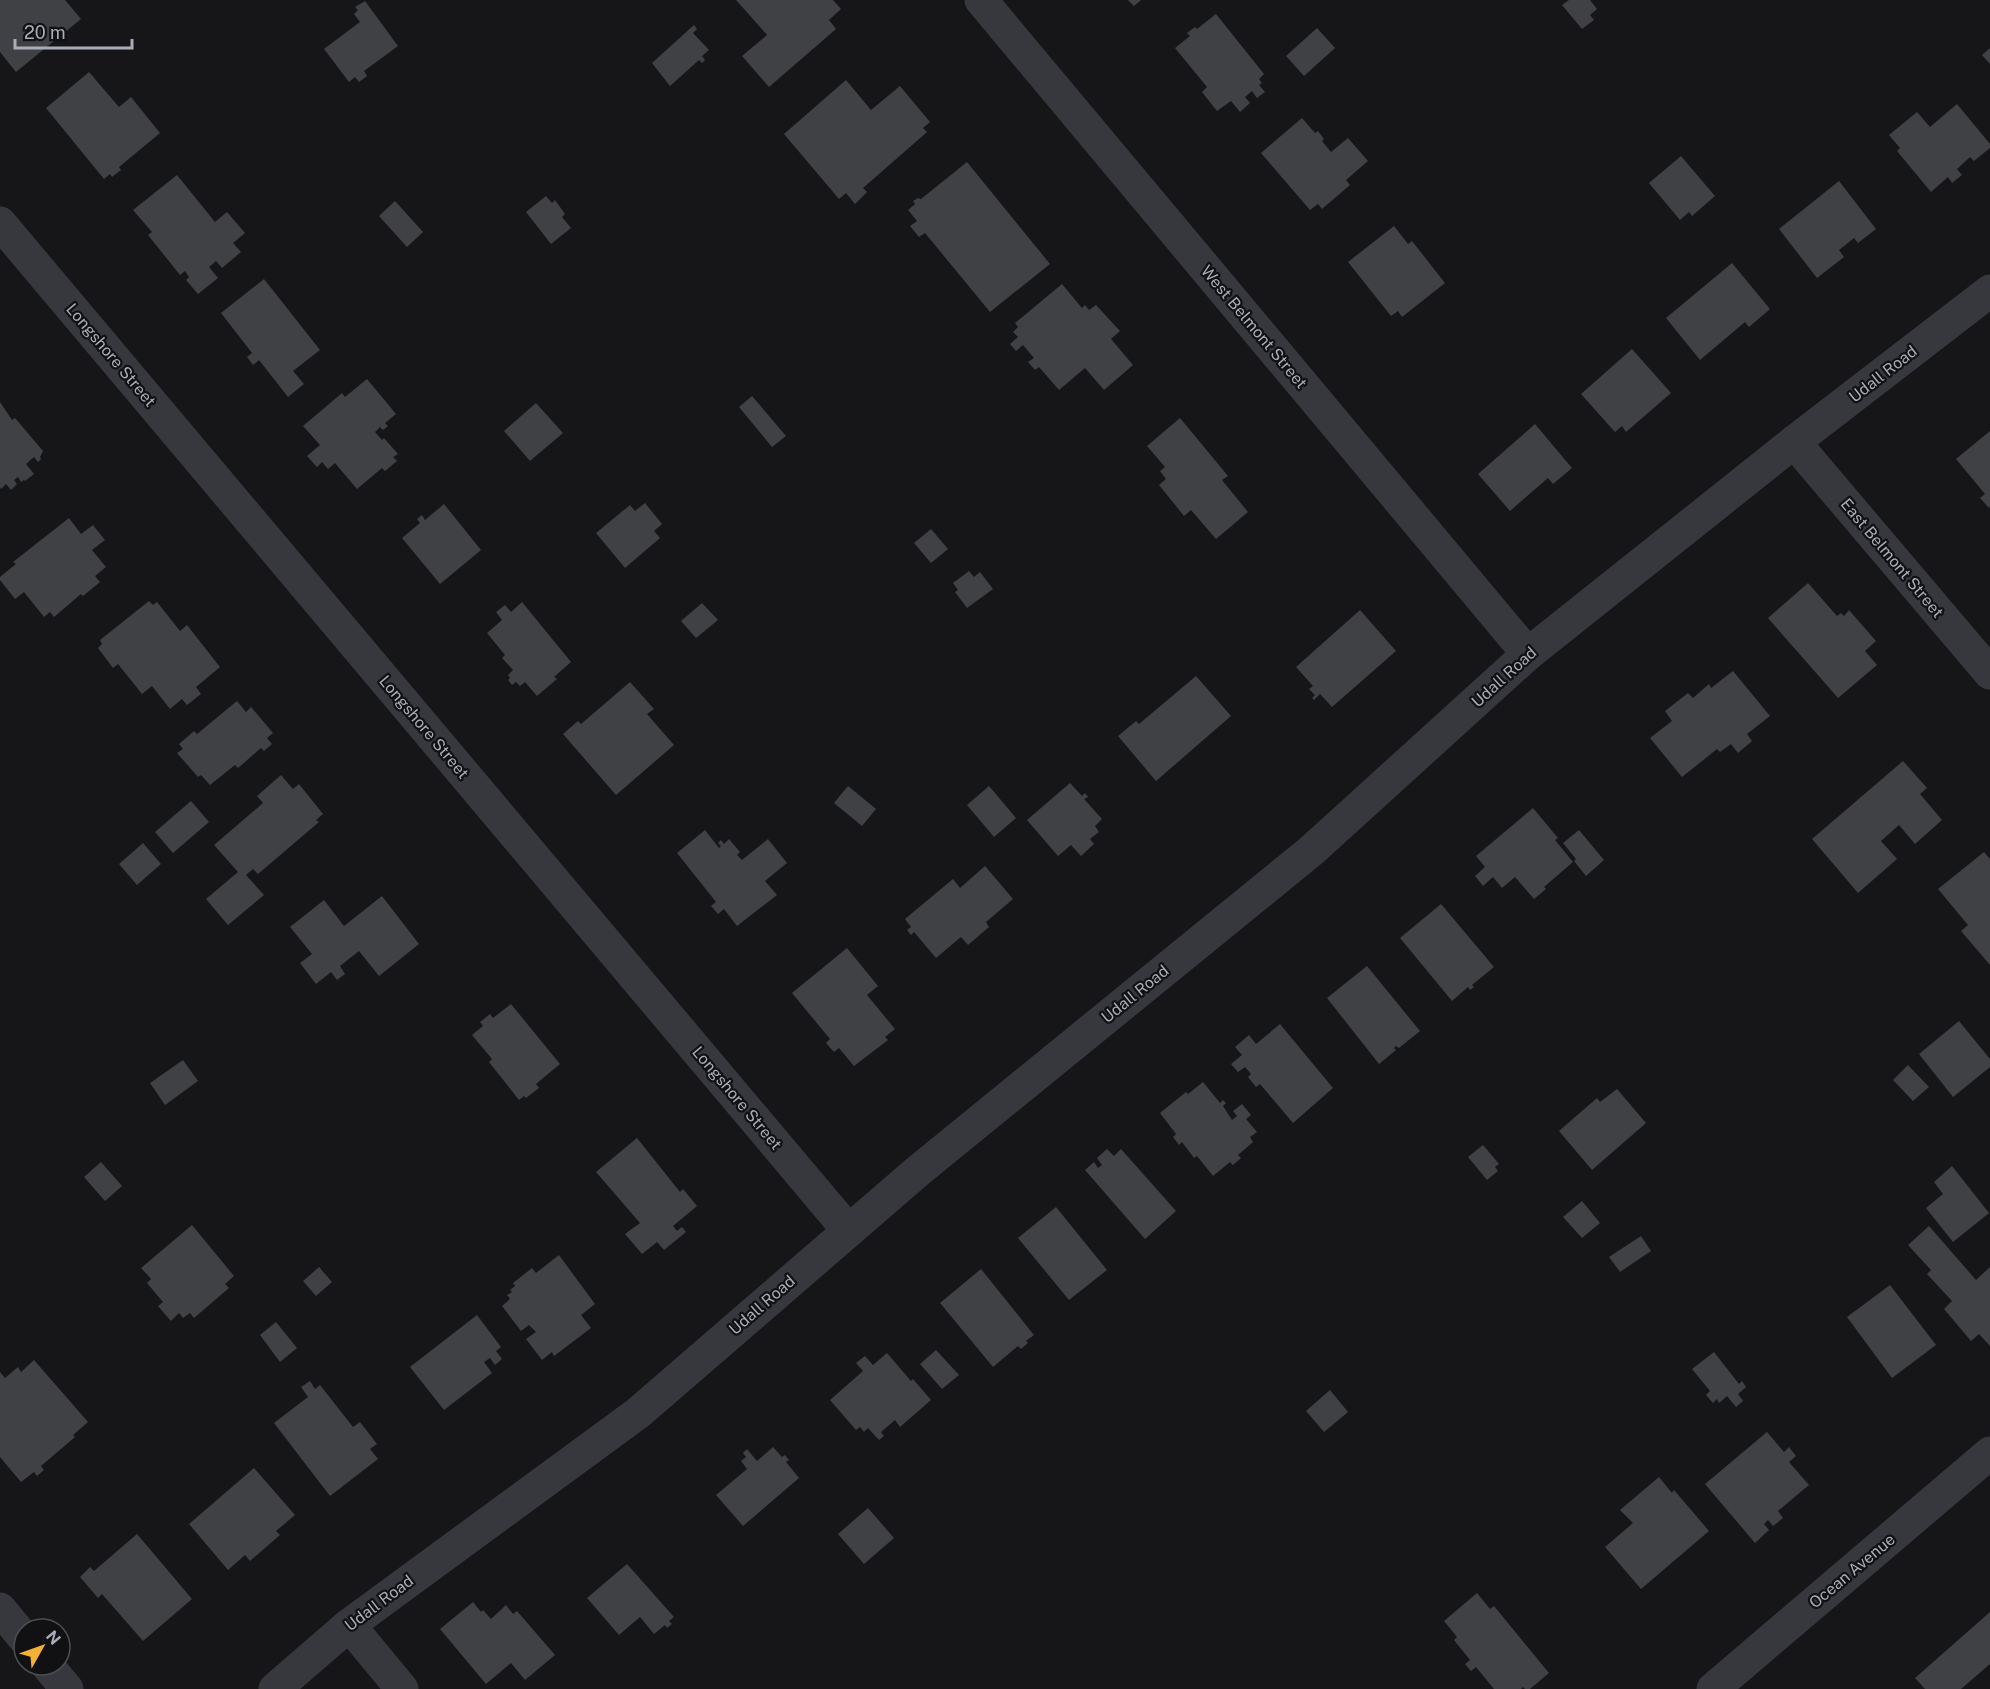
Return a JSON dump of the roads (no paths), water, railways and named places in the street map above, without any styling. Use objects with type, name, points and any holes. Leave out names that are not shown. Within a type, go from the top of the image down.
[{"type":"street","name":"West Belmont Street","points":[[981,0],[1528,654]]},
{"type":"street","name":"Longshore Street","points":[[0,223],[848,1230]]},
{"type":"street","name":"Udall Road","points":[[275,1689],[348,1625],[638,1413],[927,1163],[1311,851],[1528,654],[1794,442],[1990,291]]},
{"type":"street","name":"East Belmont Street","points":[[1794,442],[1990,673]]},
{"type":"street","name":"Ocean Avenue","points":[[1713,1689],[1990,1453]]},
{"type":"street","points":[[0,1610],[12,1624]]},
{"type":"street","points":[[348,1625],[402,1689]]},
{"type":"street","points":[[57,1677],[67,1689]]}]
